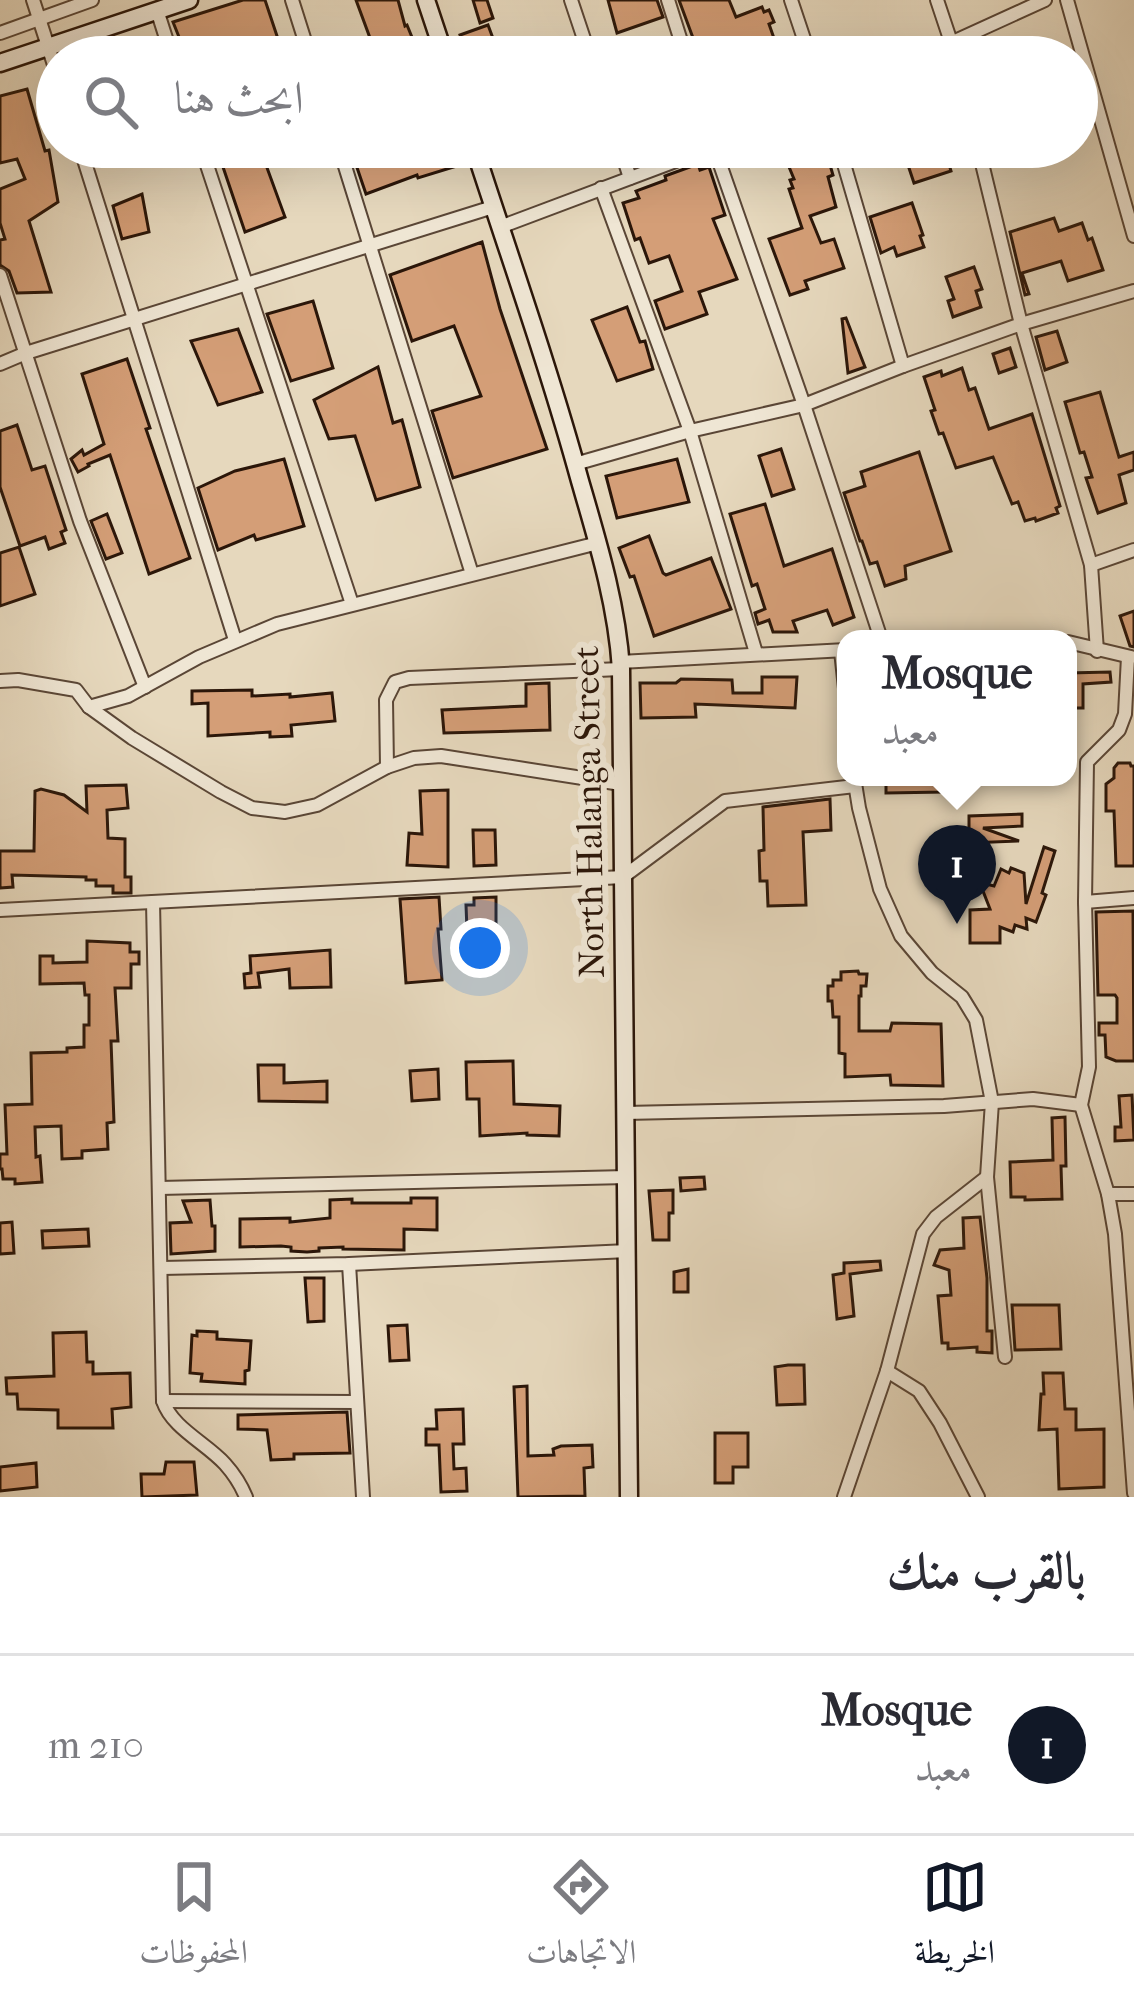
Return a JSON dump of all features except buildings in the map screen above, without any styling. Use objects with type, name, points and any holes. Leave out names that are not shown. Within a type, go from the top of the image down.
[{"type":"street","points":[[33,0],[45,36]]},
{"type":"street","points":[[0,33],[92,0]]},
{"type":"street","points":[[75,36],[135,8],[157,10],[188,0]]},
{"type":"street","points":[[292,0],[303,36]]},
{"type":"street","points":[[426,0],[438,36]]},
{"type":"street","points":[[571,0],[583,36]]},
{"type":"street","points":[[668,0],[679,36]]},
{"type":"street","points":[[791,0],[803,36]]},
{"type":"street","points":[[937,0],[950,36]]},
{"type":"street","points":[[961,36],[1045,0]]},
{"type":"street","points":[[1066,0],[1076,36]]},
{"type":"street","points":[[157,10],[165,36]]},
{"type":"street","points":[[0,63],[36,52]]},
{"type":"street","points":[[1098,111],[1134,236]]},
{"type":"street","points":[[86,168],[235,640]]},
{"type":"street","points":[[208,168],[352,604]]},
{"type":"street","points":[[346,168],[472,574]]},
{"type":"street","name":"North Halanga Street","points":[[481,168],[554,386],[618,630],[629,1497]]},
{"type":"street","points":[[627,168],[630,178]]},
{"type":"street","points":[[500,227],[657,168]]},
{"type":"street","points":[[720,168],[878,630]]},
{"type":"street","points":[[844,168],[903,365]]},
{"type":"street","points":[[983,168],[1021,325],[1091,565],[1097,651]]},
{"type":"street","points":[[602,188],[690,431],[756,653]]},
{"type":"street","points":[[0,364],[494,207]]},
{"type":"street","points":[[0,275],[80,520],[145,687]]},
{"type":"street","points":[[575,464],[690,431],[804,406],[903,365],[1134,291]]},
{"type":"street","points":[[89,706],[128,696],[235,640],[277,625],[598,543]]},
{"type":"street","points":[[1091,565],[1134,550]]},
{"type":"street","points":[[1077,645],[1131,657],[1119,730],[1087,762],[1089,1067],[1081,1106],[1108,1195],[1134,1493]]},
{"type":"street","points":[[387,767],[388,691],[395,682],[409,678],[837,651]]},
{"type":"street","points":[[0,681],[76,690],[131,738],[252,808],[285,812],[317,805],[387,767],[414,758],[442,757],[621,784]]},
{"type":"street","points":[[0,910],[623,877],[725,800],[837,784]]},
{"type":"street","points":[[856,786],[880,889],[901,936],[932,973],[962,998],[976,1020],[992,1102],[987,1177],[1005,1357]]},
{"type":"street","points":[[1085,902],[1134,898]]},
{"type":"street","points":[[153,902],[164,1401],[169,1415],[224,1463],[246,1497]]},
{"type":"street","points":[[625,1113],[944,1106],[1034,1099],[1081,1106]]},
{"type":"street","points":[[160,1188],[627,1177]]},
{"type":"street","points":[[844,1497],[887,1371],[923,1234],[936,1216],[987,1177]]},
{"type":"street","points":[[1108,1195],[1134,1194]]},
{"type":"street","points":[[162,1268],[628,1251]]},
{"type":"street","points":[[349,1264],[363,1497]]},
{"type":"street","points":[[887,1371],[919,1391],[978,1497]]},
{"type":"street","points":[[164,1401],[357,1402]]},
{"type":"place","name":"Mosque","points":[[957,924]]}]
